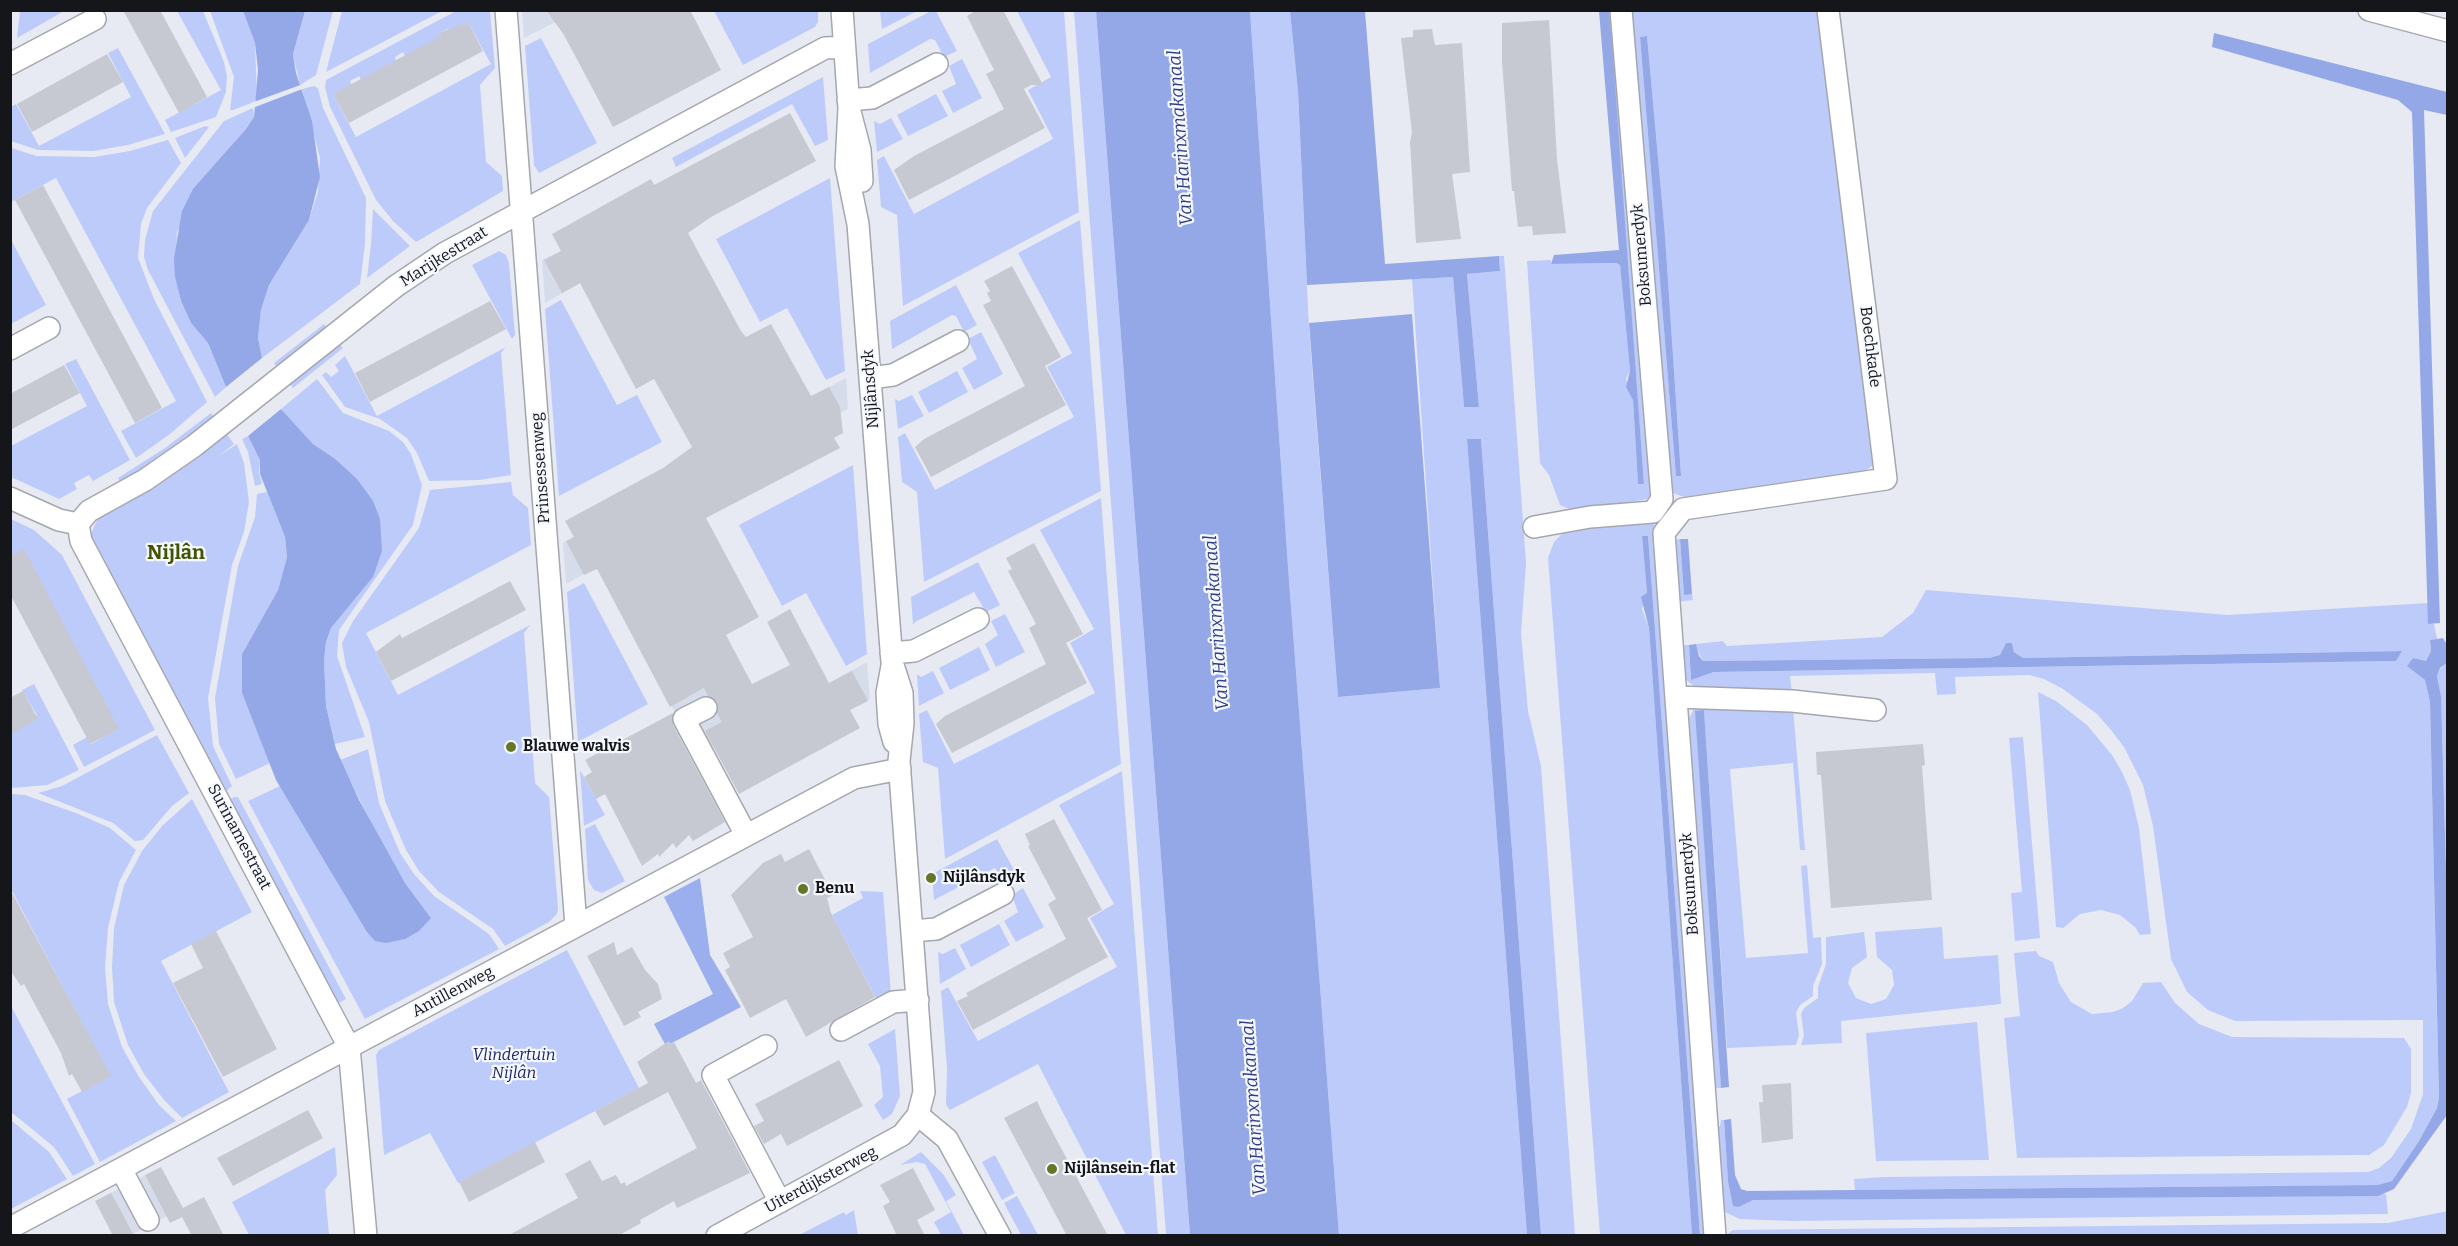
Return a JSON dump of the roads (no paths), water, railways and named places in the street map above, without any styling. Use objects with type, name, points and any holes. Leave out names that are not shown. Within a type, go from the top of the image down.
[{"type":"street","name":"Prinsessenweg","points":[[506,10],[576,926]]},
{"type":"street","name":"Nijlânsdyk","points":[[842,10],[849,104],[860,150],[862,179],[858,224],[892,658],[902,701],[900,765],[924,1085],[918,1115]]},
{"type":"street","name":"Boksumerdyk","points":[[1534,527],[1590,517],[1653,512],[1662,500],[1621,10]]},
{"type":"street","name":"Boechkade","points":[[1664,532],[1683,509],[1886,479],[1828,10]]},
{"type":"street","points":[[2369,10],[2448,31]]},
{"type":"street","points":[[10,64],[95,19]]},
{"type":"street","name":"Marijkestraat","points":[[78,524],[89,511],[146,480],[194,447],[396,286],[445,253],[825,48],[844,46]]},
{"type":"street","points":[[849,104],[872,98],[938,64]]},
{"type":"street","points":[[10,349],[50,328]]},
{"type":"street","points":[[870,378],[893,375],[958,341]]},
{"type":"street","points":[[10,498],[59,520],[78,524]]},
{"type":"street","name":"Surinamestraat","points":[[78,524],[81,541],[349,1047],[366,1236]]},
{"type":"street","name":"Boksumerdyk","points":[[1664,532],[1715,1236]]},
{"type":"street","points":[[892,658],[914,651],[978,618]]},
{"type":"street","points":[[1676,697],[1792,701],[1875,710]]},
{"type":"street","points":[[706,708],[684,719],[746,835]]},
{"type":"street","name":"Antillenweg","points":[[10,1229],[854,778],[900,765]]},
{"type":"street","points":[[912,932],[936,929],[1003,894]]},
{"type":"street","points":[[841,1030],[893,1002],[918,999]]},
{"type":"street","points":[[766,1046],[713,1075],[780,1202]]},
{"type":"street","points":[[918,1115],[947,1139],[1000,1236]]},
{"type":"street","name":"Uiterdijksterweg","points":[[717,1236],[892,1142],[911,1126],[918,1115]]},
{"type":"street","points":[[121,1169],[148,1220]]},
{"type":"street","points":[[10,1229],[14,1236]]},
{"type":"water","points":[[243,11],[305,11],[293,54],[296,73],[312,121],[320,177],[309,220],[269,285],[261,310],[258,338],[262,358],[226,387],[208,343],[191,323],[181,301],[175,277],[174,258],[182,211],[193,189],[254,117],[258,70],[255,43]]},
{"type":"water","name":"Van Harinxmakanaal","points":[[1096,11],[1250,11],[1288,567],[1339,1235],[1190,1235]]},
{"type":"water","points":[[1290,11],[1365,11],[1385,264],[1499,256],[1500,271],[1467,274],[1479,407],[1464,407],[1453,277],[1307,285],[1298,91]]},
{"type":"water","points":[[1599,11],[1609,11],[1612,42],[1644,484],[1638,484],[1633,400],[1626,387],[1630,371],[1620,265],[1616,263],[1551,264],[1554,255],[1619,250]]},
{"type":"water","points":[[2214,33],[2447,92],[2447,115],[2424,110],[2440,623],[2428,624],[2412,112],[2398,100],[2212,47]]},
{"type":"water","points":[[1647,36],[1665,235],[1681,476],[1676,476],[1640,37]]},
{"type":"water","points":[[1412,314],[1440,688],[1338,697],[1309,323]]},
{"type":"water","points":[[281,409],[313,444],[334,458],[357,479],[373,501],[380,519],[382,551],[373,577],[331,628],[326,642],[324,661],[326,706],[336,749],[359,800],[405,883],[431,918],[419,931],[405,939],[386,943],[375,941],[367,932],[276,780],[242,693],[242,654],[278,590],[287,557],[285,537],[260,474],[260,460],[248,436]]},
{"type":"water","points":[[1467,439],[1481,439],[1541,1235],[1527,1235]]},
{"type":"water","points":[[1642,536],[1648,536],[1700,1235],[1692,1235],[1649,628],[1641,597],[1647,593]]},
{"type":"water","points":[[1680,539],[1688,539],[1692,594],[1684,595]]},
{"type":"water","points":[[2443,638],[2447,645],[2447,663],[2440,668],[2437,676],[2441,696],[2447,904],[2447,1115],[2394,1189],[2378,1196],[1753,1200],[1739,1207],[1733,1206],[1728,1181],[1724,1120],[1731,1119],[1735,1175],[1741,1189],[1747,1191],[2378,1185],[2392,1181],[2419,1141],[2437,1108],[2439,1097],[2430,702],[2425,680],[2407,666],[2413,658],[2426,661],[2431,651],[2430,640]]},
{"type":"water","points":[[2006,643],[2012,643],[2014,652],[2023,658],[2402,651],[2396,661],[1714,672],[1691,680],[1689,645],[1696,644],[1703,661],[1989,658],[2000,655]]},
{"type":"water","points":[[1704,710],[1729,1087],[1721,1088],[1695,711]]},
{"type":"place","name":"Blauwe walvis","points":[[511,747]]},
{"type":"place","name":"Nijlânsdyk","points":[[931,878]]},
{"type":"place","name":"Benu","points":[[803,889]]},
{"type":"place","name":"Nijlânsein-flat","points":[[1052,1169]]},
{"type":"district","name":"Nijlân","points":[[176,553]]},
{"type":"park label","name":"Vlindertuin Nijlân","points":[[514,1065]]}]
